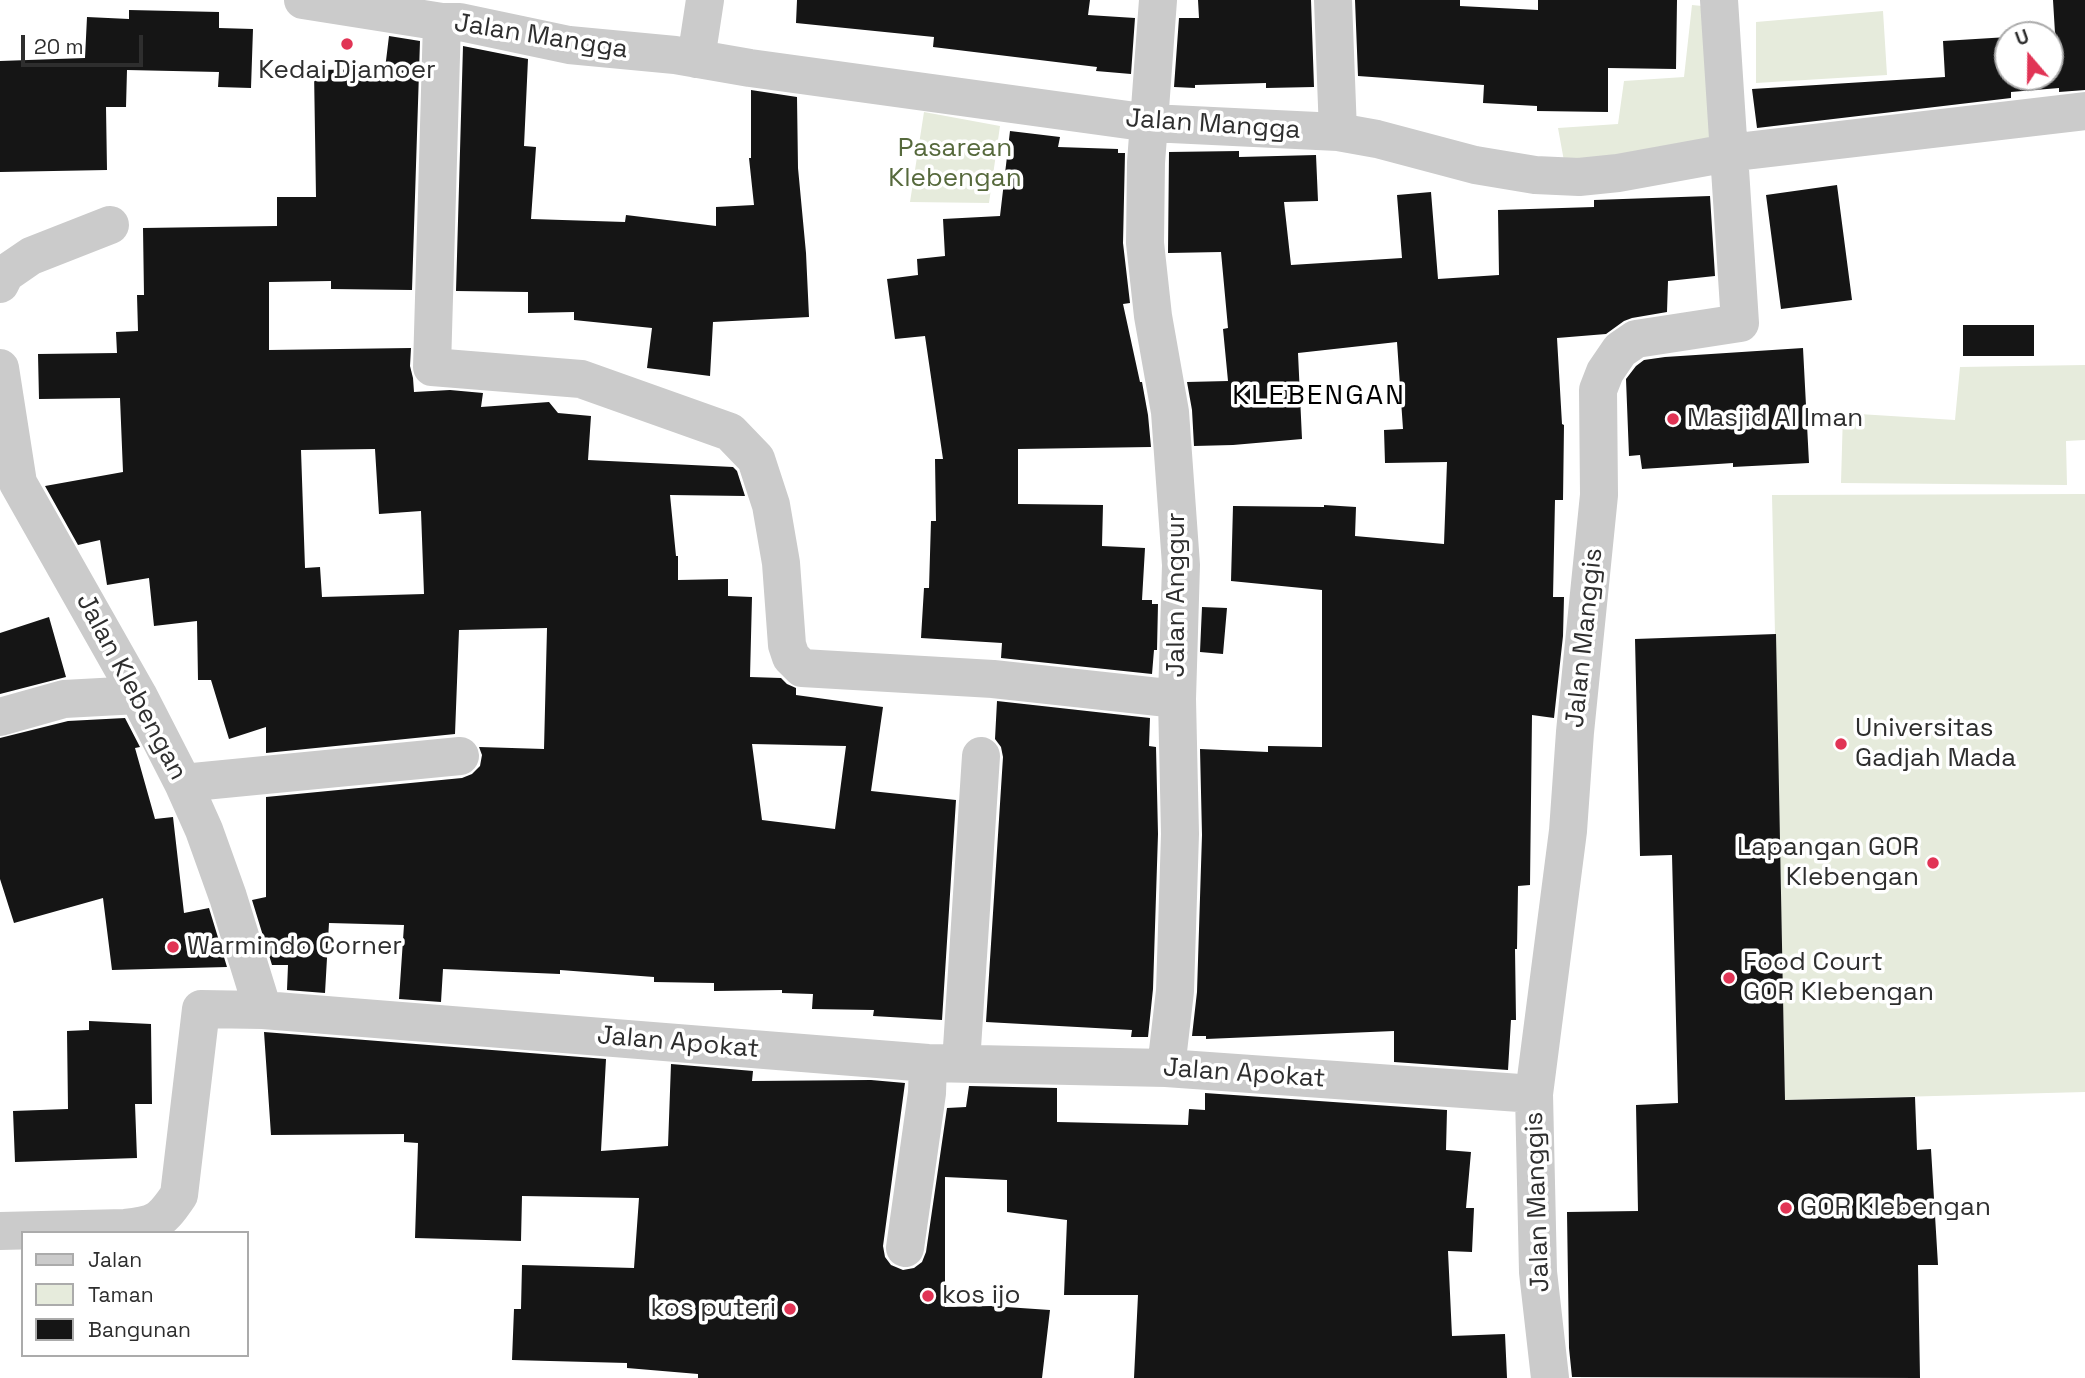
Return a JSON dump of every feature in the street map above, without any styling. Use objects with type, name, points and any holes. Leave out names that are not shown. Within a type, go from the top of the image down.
[{"type":"street","name":"Jalan Mangga","points":[[303,0],[454,15],[569,46],[696,59],[1150,123],[1338,132],[1377,139],[1475,165],[1535,175],[1579,177],[1618,173],[1728,153],[2085,111]]},
{"type":"street","points":[[696,59],[705,0]]},
{"type":"street","name":"Jalan Anggur","points":[[1158,0],[1146,163],[1145,243],[1153,316],[1171,426],[1181,565],[1177,699],[1180,834],[1175,991],[1166,1068]]},
{"type":"street","points":[[1333,0],[1338,132]]},
{"type":"street","name":"Jalan Manggis","points":[[1550,1378],[1538,1272],[1534,1094],[1568,831],[1575,732],[1599,495],[1598,390],[1605,372],[1620,350],[1636,339],[1740,323],[1719,0]]},
{"type":"street","points":[[454,15],[432,367],[581,379],[730,432],[756,459],[771,505],[781,563],[787,645],[791,657],[802,668],[993,679],[1177,699]]},
{"type":"street","points":[[0,284],[5,274],[31,256],[110,225]]},
{"type":"street","name":"Jalan Klebengan","points":[[0,368],[9,485],[138,695],[183,783],[204,830],[228,897],[263,1010]]},
{"type":"street","points":[[0,717],[64,699],[138,695]]},
{"type":"street","points":[[183,783],[460,756]]},
{"type":"street","points":[[905,1248],[927,1093],[945,1063],[981,756]]},
{"type":"street","name":"Jalan Apokat","points":[[0,1231],[143,1227],[164,1218],[179,1195],[201,1009],[263,1010],[945,1063],[1166,1068],[1534,1094]]},
{"type":"green space","points":[[1692,5],[1712,7],[1714,154],[1564,161],[1558,128],[1618,124],[1624,81],[1684,77]]},
{"type":"green space","points":[[1883,11],[1887,75],[1756,83],[1756,22]]},
{"type":"green space","name":"Pasarean Klebengan","points":[[924,112],[1000,126],[989,203],[910,202]]},
{"type":"green space","points":[[2085,365],[2085,440],[2066,441],[2067,485],[1841,483],[1843,413],[1955,420],[1960,367]]},
{"type":"green space","name":"Lapangan GOR Klebengan","points":[[2085,494],[2085,1092],[1785,1100],[1772,495]]},
{"type":"building","points":[[797,0],[1090,0],[1088,15],[1135,18],[1131,74],[1096,71],[1097,67],[933,47],[934,37],[796,23]]},
{"type":"building","points":[[1198,0],[1311,0],[1314,87],[1266,88],[1266,83],[1174,87],[1179,18],[1199,18]]},
{"type":"building","points":[[1355,0],[1460,0],[1460,6],[1538,10],[1538,0],[1677,0],[1676,69],[1608,68],[1608,112],[1537,111],[1537,106],[1483,103],[1484,85],[1358,76]]},
{"type":"building","points":[[2053,0],[2085,0],[2085,90],[2059,92],[2064,91],[2064,21],[2054,21]]},
{"type":"building","points":[[129,10],[219,12],[219,28],[253,29],[251,88],[218,87],[219,72],[127,70],[126,107],[106,107],[107,170],[0,172],[0,61],[85,58],[87,17],[129,19]]},
{"type":"building","points":[[389,36],[420,41],[412,290],[331,289],[331,281],[269,282],[269,350],[411,348],[410,366],[414,392],[450,390],[483,393],[481,407],[549,402],[558,413],[591,416],[588,460],[733,467],[737,471],[745,496],[670,495],[678,556],[678,580],[728,579],[728,596],[752,597],[750,677],[781,678],[796,688],[796,695],[883,707],[871,791],[956,800],[942,1020],[873,1016],[874,1010],[812,1009],[813,994],[782,993],[782,990],[714,991],[714,983],[654,982],[654,977],[560,970],[560,974],[443,969],[441,1002],[399,999],[404,925],[329,923],[325,993],[287,990],[288,965],[272,965],[252,900],[266,897],[266,797],[462,778],[472,774],[480,766],[482,755],[479,747],[544,749],[547,628],[459,630],[455,734],[266,753],[266,727],[229,739],[211,680],[198,680],[197,621],[154,626],[149,578],[107,585],[100,540],[78,545],[45,486],[123,472],[120,398],[39,399],[38,354],[117,353],[116,332],[138,331],[137,295],[144,295],[143,228],[277,226],[277,197],[316,197],[314,70],[385,69]],"holes":[[[375,449],[379,514],[421,511],[424,594],[322,597],[320,567],[305,568],[301,450]],[[752,744],[846,746],[835,829],[762,820]]]},
{"type":"building","points":[[1994,38],[1994,91],[2023,91],[2011,92],[2011,98],[1757,128],[1752,89],[1945,77],[1943,41]]},
{"type":"building","points":[[463,46],[528,59],[524,146],[536,147],[531,219],[625,222],[626,215],[716,226],[716,207],[754,205],[749,158],[751,90],[797,97],[798,168],[809,317],[713,322],[710,376],[647,368],[652,328],[574,320],[574,312],[528,313],[528,292],[456,291]]},
{"type":"building","points":[[1010,131],[1060,137],[1058,147],[1118,149],[1118,153],[1125,153],[1123,243],[1130,303],[1123,304],[1142,382],[1151,447],[1018,449],[1018,504],[1103,505],[1102,546],[1145,548],[1142,600],[1152,600],[1152,604],[1158,604],[1157,650],[1154,650],[1152,674],[1001,658],[1002,643],[921,638],[924,588],[929,588],[931,521],[936,521],[935,459],[943,459],[925,336],[895,339],[887,279],[918,275],[917,259],[945,256],[943,219],[1000,216]]},
{"type":"building","points":[[1239,151],[1239,157],[1316,155],[1318,201],[1284,202],[1291,265],[1402,258],[1397,195],[1431,192],[1438,279],[1499,275],[1498,210],[1594,207],[1594,200],[1710,196],[1715,276],[1668,281],[1667,312],[1632,318],[1606,334],[1557,338],[1564,425],[1563,500],[1555,500],[1553,597],[1564,597],[1563,636],[1554,718],[1532,715],[1530,885],[1518,886],[1516,1020],[1511,1020],[1508,1070],[1394,1062],[1394,1031],[1206,1039],[1206,1036],[1192,1036],[1197,992],[1202,835],[1200,749],[1268,752],[1268,746],[1322,747],[1322,590],[1231,581],[1233,506],[1356,507],[1355,536],[1444,544],[1447,462],[1385,463],[1384,430],[1403,429],[1397,342],[1298,353],[1302,439],[1194,446],[1187,382],[1228,381],[1223,329],[1228,328],[1221,252],[1168,253],[1169,152]]},
{"type":"building","points":[[1837,185],[1852,300],[1781,309],[1766,195]]},
{"type":"building","points":[[1963,325],[2034,325],[2034,356],[1963,356]]},
{"type":"building","points":[[1803,348],[1809,463],[1733,467],[1733,463],[1642,469],[1640,455],[1629,456],[1626,379],[1644,360]]},
{"type":"building","points":[[1202,607],[1227,608],[1223,654],[1200,652]]},
{"type":"building","points":[[49,617],[66,677],[0,694],[0,633]]},
{"type":"building","points":[[1776,634],[1785,1100],[1915,1097],[1917,1150],[1931,1149],[1938,1265],[1918,1265],[1920,1378],[1572,1377],[1569,1348],[1567,1212],[1638,1211],[1636,1105],[1678,1103],[1672,855],[1640,856],[1635,639]]},
{"type":"building","points":[[997,701],[1150,718],[1149,746],[1156,747],[1158,834],[1153,989],[1148,1037],[1131,1037],[1132,1030],[986,1022],[1003,757],[1001,747],[995,739]]},
{"type":"building","points":[[125,718],[140,747],[135,748],[155,819],[173,817],[184,913],[209,908],[227,967],[112,970],[103,898],[14,923],[0,879],[0,738],[68,721]]},
{"type":"building","points":[[89,1021],[151,1024],[152,1104],[135,1104],[137,1158],[15,1162],[13,1111],[68,1109],[67,1031],[89,1030]]},
{"type":"building","points":[[264,1032],[606,1059],[601,1151],[668,1146],[671,1064],[753,1071],[752,1081],[871,1080],[905,1083],[883,1246],[885,1257],[891,1265],[903,1270],[914,1268],[922,1262],[926,1252],[947,1108],[966,1107],[969,1086],[1057,1088],[1057,1122],[1188,1125],[1189,1109],[1205,1110],[1205,1093],[1447,1110],[1446,1150],[1471,1152],[1466,1208],[1474,1208],[1472,1252],[1448,1251],[1452,1336],[1505,1334],[1507,1378],[1134,1378],[1138,1295],[1064,1295],[1067,1220],[1007,1212],[1007,1180],[945,1177],[945,1307],[991,1306],[1050,1310],[1042,1378],[698,1378],[698,1374],[627,1368],[627,1363],[512,1360],[514,1309],[521,1309],[522,1265],[634,1268],[639,1198],[522,1196],[521,1241],[415,1238],[418,1143],[404,1142],[404,1134],[271,1135]]},
{"type":"place","name":"Kedai Djamoer","points":[[347,44]]},
{"type":"place","name":"Masjid Al Iman","points":[[1673,419]]},
{"type":"place","name":"Universitas Gadjah Mada","points":[[1841,744]]},
{"type":"place","name":"Lapangan GOR Klebengan","points":[[1933,863]]},
{"type":"place","name":"Warmindo Corner","points":[[173,947]]},
{"type":"place","name":"Food Court GOR Klebengan","points":[[1729,978]]},
{"type":"place","name":"GOR Klebengan","points":[[1786,1208]]},
{"type":"place","name":"kos ijo","points":[[928,1296]]},
{"type":"place","name":"kos puteri","points":[[790,1309]]},
{"type":"district","name":"KLEBENGAN","points":[[1319,396]]}]
